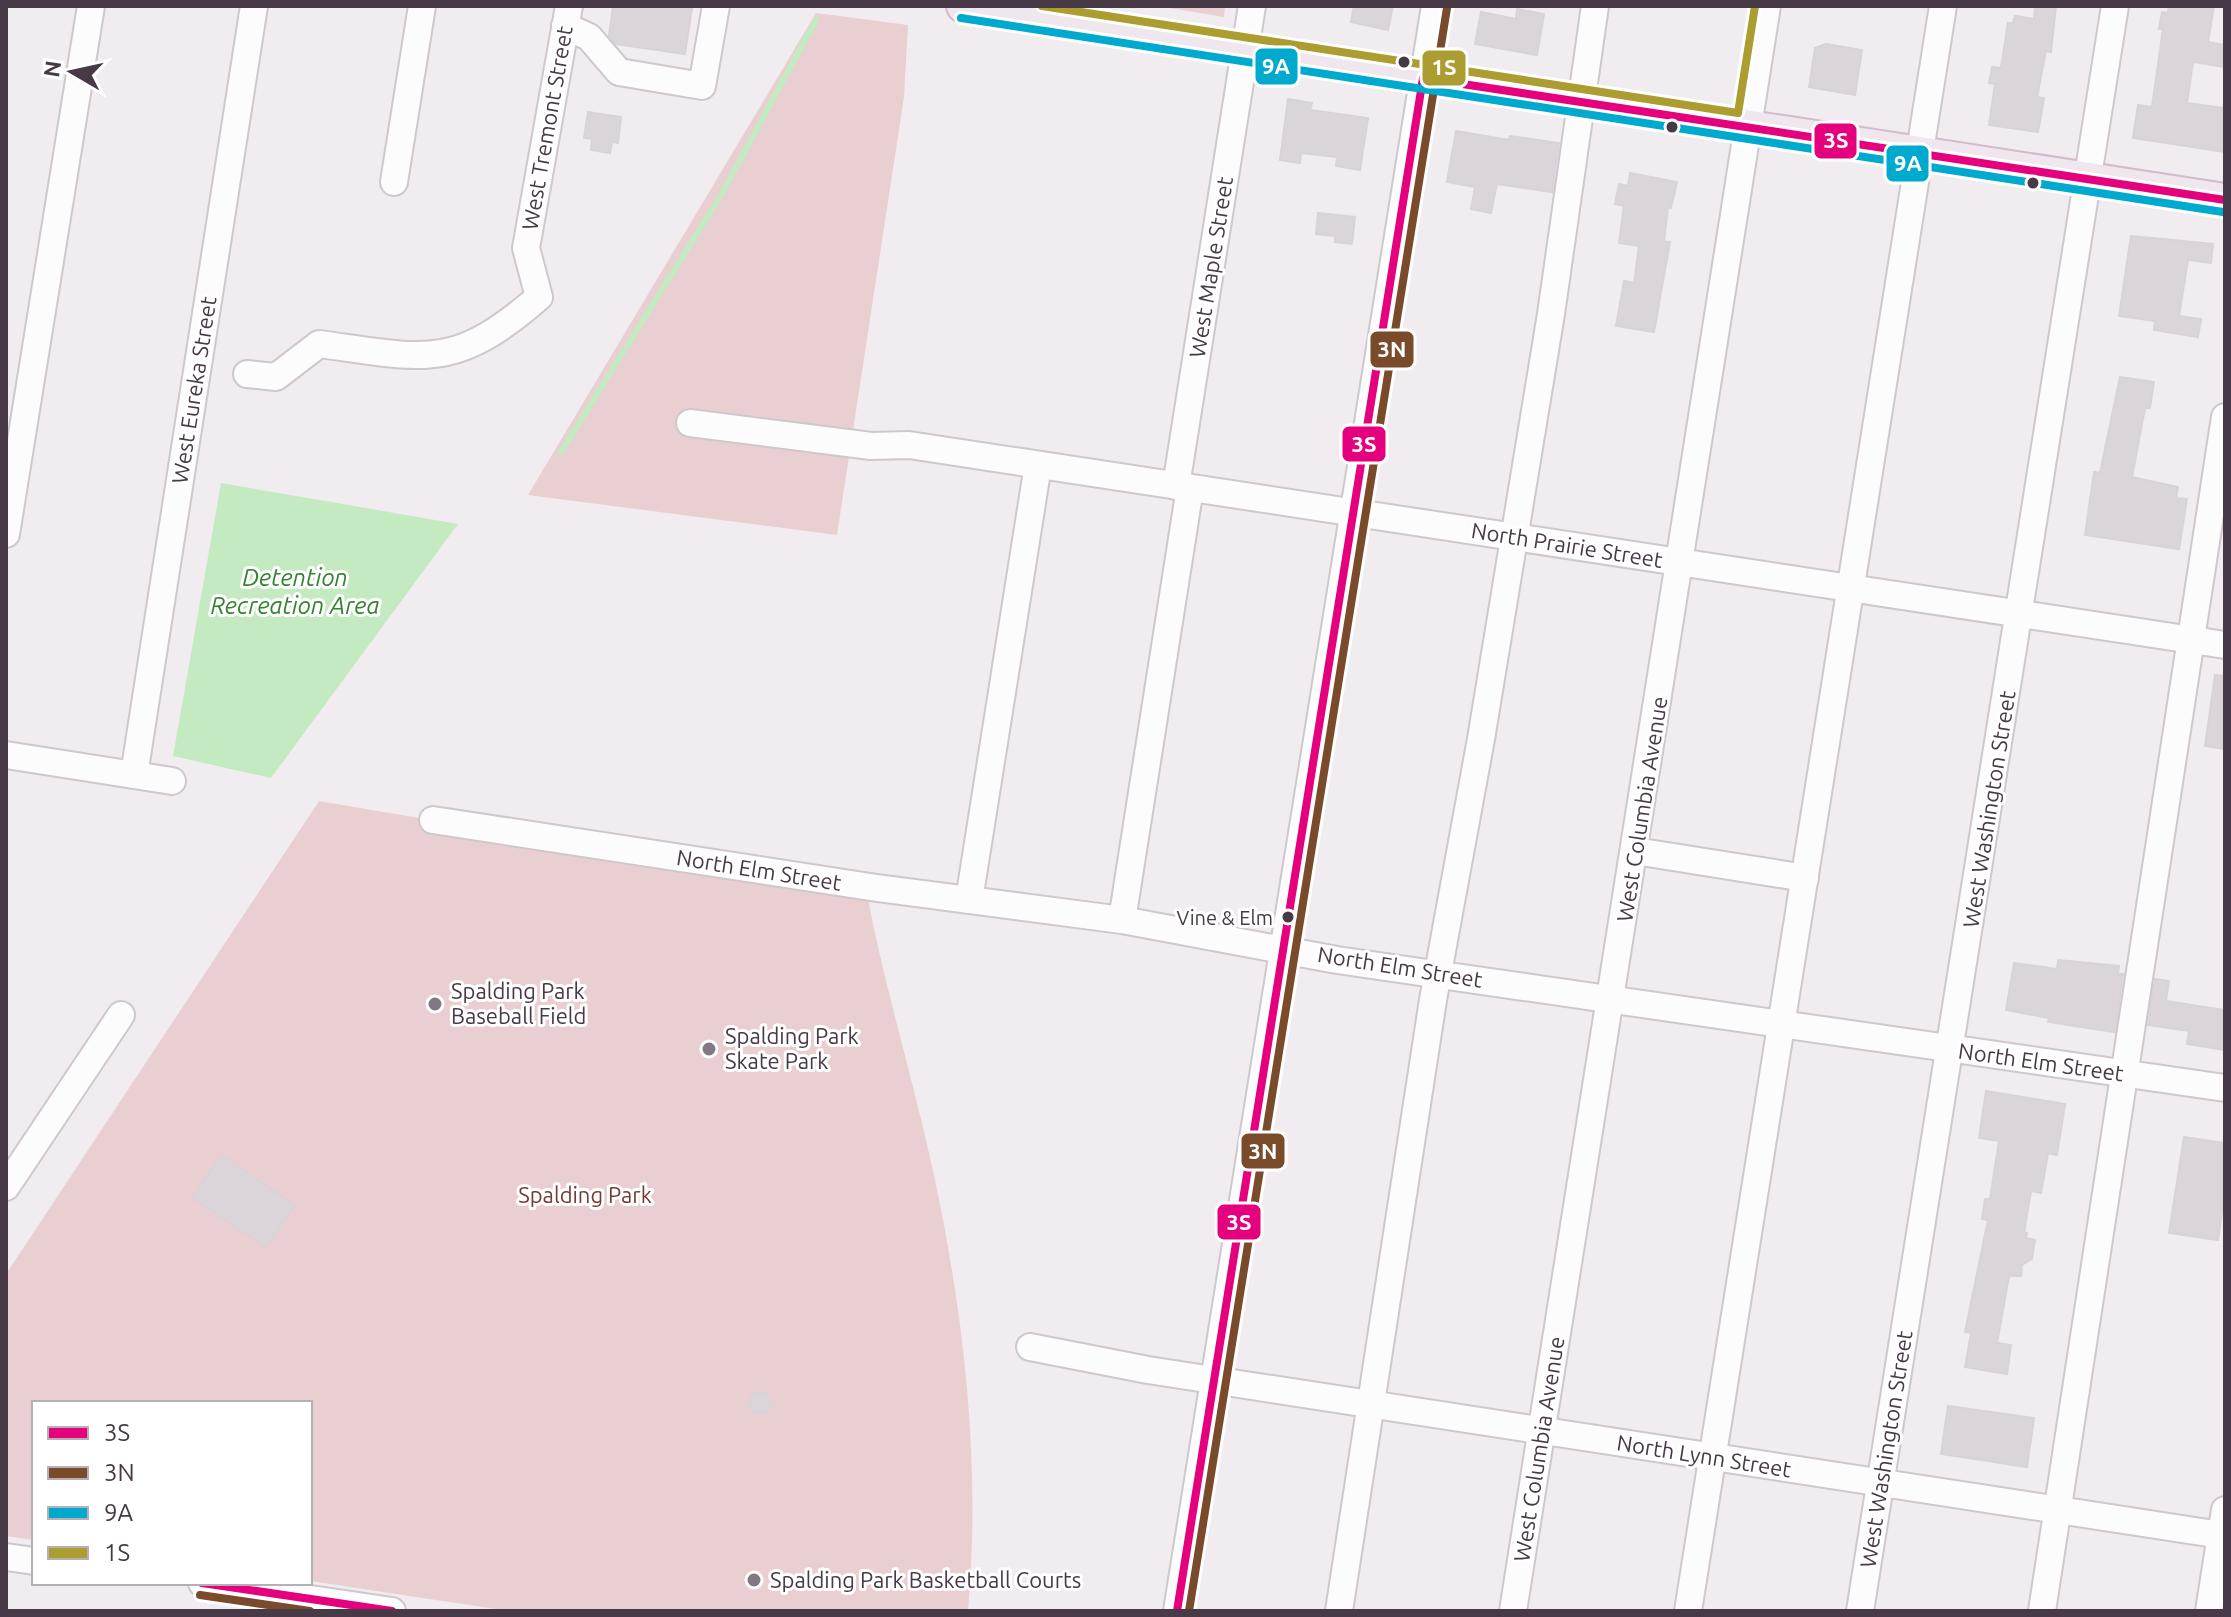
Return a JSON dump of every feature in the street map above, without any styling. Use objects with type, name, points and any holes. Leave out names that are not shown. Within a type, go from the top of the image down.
[{"type":"main road","points":[[963,6],[2225,200]]},
{"type":"street","points":[[6,534],[91,6]]},
{"type":"street","name":"West Eureka Street","points":[[134,775],[254,6]]},
{"type":"street","points":[[394,182],[422,6]]},
{"type":"street","points":[[567,16],[619,72],[702,86],[716,6]]},
{"type":"street","name":"West Maple Street","points":[[1122,920],[1252,6]]},
{"type":"street","points":[[1177,1611],[1351,513],[1435,6]]},
{"type":"street","points":[[1339,1611],[1437,974],[1514,537],[1595,6]]},
{"type":"street","name":"West Columbia Avenue","points":[[1513,1611],[1767,6]]},
{"type":"street","points":[[1688,1611],[1943,6]]},
{"type":"street","name":"West Washington Street","points":[[1860,1611],[2115,6]]},
{"type":"street","name":"West Tremont Street","points":[[247,374],[276,377],[319,344],[435,357],[475,345],[539,297],[526,248],[567,16]]},
{"type":"street","points":[[2042,1611],[2225,417]]},
{"type":"street","name":"North Prairie Street","points":[[690,423],[871,446],[909,445],[2225,645]]},
{"type":"street","points":[[969,900],[1038,465]]},
{"type":"street","points":[[6,755],[172,781]]},
{"type":"street","name":"North Elm Street","points":[[433,820],[1122,920],[1437,974],[1781,1026],[2225,1088]]},
{"type":"street","points":[[1635,851],[1805,878]]},
{"type":"street","points":[[6,1187],[121,1015]]},
{"type":"street","name":"North Lynn Street","points":[[1030,1347],[1187,1375],[1713,1458],[2057,1509],[2223,1522]]},
{"type":"street","points":[[2209,1611],[2223,1522]]},
{"type":"street","points":[[6,1557],[32,1561]]},
{"type":"street","points":[[216,1585],[392,1611]]},
{"type":"green space","points":[[1158,6],[1225,6],[1224,17]]},
{"type":"green space","points":[[816,13],[908,25],[904,97],[837,535],[528,495]]},
{"type":"green space","name":"Spalding Park","points":[[319,801],[867,894],[932,1166],[961,1332],[971,1443],[968,1611],[509,1611],[312,1581],[312,1401],[32,1401],[32,1540],[6,1536],[6,1274]]},
{"type":"water","name":"Detention Recreation Area","points":[[221,483],[458,524],[271,778],[173,756]]},
{"type":"building","points":[[613,6],[692,8],[685,54],[616,44],[609,36]]},
{"type":"building","points":[[1354,6],[1393,6],[1388,30],[1351,22]]},
{"type":"building","points":[[2035,6],[2056,6],[2051,52],[2046,51],[2037,97],[2044,98],[2038,132],[1989,125],[1995,84],[1989,83],[1992,67],[2001,68],[2008,23],[2013,23],[2015,16],[2034,19]]},
{"type":"building","points":[[2169,6],[2214,6],[2208,42],[2225,45],[2225,67],[2193,62],[2187,103],[2223,108],[2225,152],[2133,138],[2138,105],[2152,107],[2163,29],[2159,29],[2162,12],[2168,13]]},
{"type":"building","points":[[1517,9],[1544,14],[1537,55],[1475,44],[1481,12],[1516,19]]},
{"type":"building","points":[[1826,44],[1862,50],[1855,95],[1809,87],[1815,48]]},
{"type":"building","points":[[1288,99],[1312,103],[1310,110],[1368,118],[1360,170],[1336,166],[1337,157],[1301,153],[1300,163],[1280,160]]},
{"type":"building","points":[[588,112],[621,117],[618,143],[612,142],[610,153],[591,150],[592,139],[584,138]]},
{"type":"building","points":[[1456,131],[1509,140],[1510,136],[1559,143],[1552,192],[1497,184],[1491,213],[1471,209],[1475,187],[1447,182]]},
{"type":"building","points":[[1630,173],[1677,182],[1671,208],[1668,207],[1664,242],[1670,242],[1654,332],[1616,326],[1624,281],[1634,283],[1639,246],[1619,243],[1624,206],[1615,204],[1619,184],[1628,186]]},
{"type":"building","points":[[1318,213],[1355,217],[1352,244],[1335,242],[1335,236],[1316,234]]},
{"type":"building","points":[[2131,236],[2213,244],[2211,263],[2188,260],[2179,316],[2201,319],[2198,337],[2154,330],[2155,321],[2119,316]]},
{"type":"building","points":[[2120,377],[2154,382],[2150,408],[2145,408],[2132,477],[2178,487],[2176,498],[2187,499],[2179,549],[2085,535],[2094,472],[2100,473]]},
{"type":"building","points":[[2215,675],[2225,676],[2225,749],[2205,746]]},
{"type":"building","points":[[2058,960],[2119,966],[2118,974],[2123,974],[2115,1032],[2048,1022],[2049,1018],[2006,1010],[2014,963],[2057,969]]},
{"type":"building","points":[[2155,979],[2169,981],[2166,1001],[2225,1010],[2225,1050],[2187,1044],[2189,1031],[2148,1025]]},
{"type":"building","points":[[1986,1091],[2065,1104],[2057,1155],[2048,1153],[2041,1193],[2031,1191],[2024,1232],[2027,1233],[2026,1238],[2035,1240],[2032,1259],[2022,1265],[2021,1276],[2009,1276],[1997,1343],[2011,1345],[2007,1374],[1965,1367],[1971,1333],[1965,1332],[1988,1220],[1982,1219],[1985,1199],[1990,1199],[1999,1141],[1979,1138]]},
{"type":"building","points":[[2184,1137],[2225,1143],[2225,1190],[2218,1240],[2169,1233]]},
{"type":"building","points":[[221,1155],[295,1205],[266,1247],[193,1198]]},
{"type":"building","points":[[765,1392],[772,1402],[766,1413],[754,1413],[749,1402],[754,1393]]},
{"type":"building","points":[[1948,1406],[2034,1418],[2027,1467],[1941,1454]]},
{"type":"waterway","points":[[561,452],[721,195],[816,20]]},
{"type":"transit line","name":"1S","points":[[1042,6],[1738,113],[1755,6]]},
{"type":"transit line","name":"3N","points":[[1189,1611],[1447,8]]},
{"type":"transit line","name":"9A","points":[[961,18],[2223,212]]},
{"type":"transit line","name":"3S","points":[[1177,1611],[1423,78],[2225,200]]},
{"type":"transit line","name":"3S","points":[[216,1585],[392,1611]]},
{"type":"transit line","name":"3N","points":[[200,1595],[310,1611]]},
{"type":"place","name":"Vine & Elm","points":[[1288,917]]},
{"type":"place","name":"Spalding Park Baseball Field","points":[[435,1004]]},
{"type":"place","name":"Spalding Park Skate Park","points":[[709,1049]]},
{"type":"place","name":"Spalding Park Basketball Courts","points":[[754,1580]]}]
